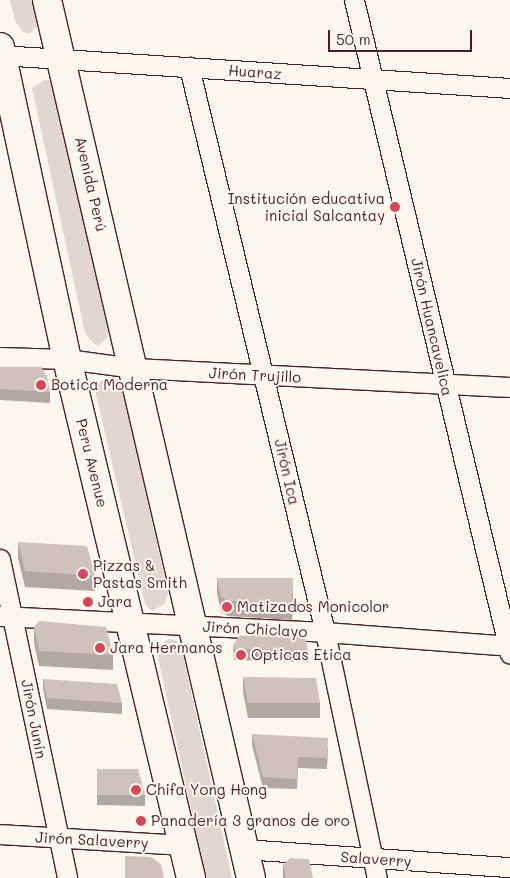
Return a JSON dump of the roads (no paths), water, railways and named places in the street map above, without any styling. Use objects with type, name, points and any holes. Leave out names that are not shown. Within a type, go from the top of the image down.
[{"type":"main road","name":"Avenida Perú","points":[[47,0],[134,368]]},
{"type":"main road","name":"Peru Avenue","points":[[1,53],[67,359],[191,878]]},
{"type":"main road","points":[[134,368],[251,878]]},
{"type":"street","name":"Jirón Huancavelica","points":[[354,0],[509,649]]},
{"type":"street","name":"Huaraz","points":[[1,53],[62,62],[510,88]]},
{"type":"street","name":"Jirón Ica","points":[[189,68],[325,632],[378,878]]},
{"type":"street","name":"Jirón Trujillo","points":[[0,357],[67,359],[134,368],[264,376],[445,382],[510,387]]},
{"type":"street","name":"Jirón Junín","points":[[0,559],[7,617],[67,878]]},
{"type":"street","name":"Jirón Chiclayo","points":[[7,617],[325,632],[509,649]]},
{"type":"street","name":"Jirón Salaverry","points":[[0,834],[58,839],[183,845]]},
{"type":"street","name":"Salaverry","points":[[243,849],[510,867]]},
{"type":"place","name":"Institución educativa inicial Salcantay","points":[[395,207]]},
{"type":"place","name":"Botica Moderna","points":[[41,385]]},
{"type":"place","name":"Pizzas & Pastas Smith","points":[[83,574]]},
{"type":"place","name":"Jara","points":[[88,602]]},
{"type":"place","name":"Matizados Monicolor","points":[[227,607]]},
{"type":"place","name":"Jara Hermanos","points":[[100,648]]},
{"type":"place","name":"Opticas Etica","points":[[241,655]]},
{"type":"place","name":"Chifa Yong Hong","points":[[136,790]]},
{"type":"place","name":"Panadería 3 granos de oro","points":[[141,821]]}]
